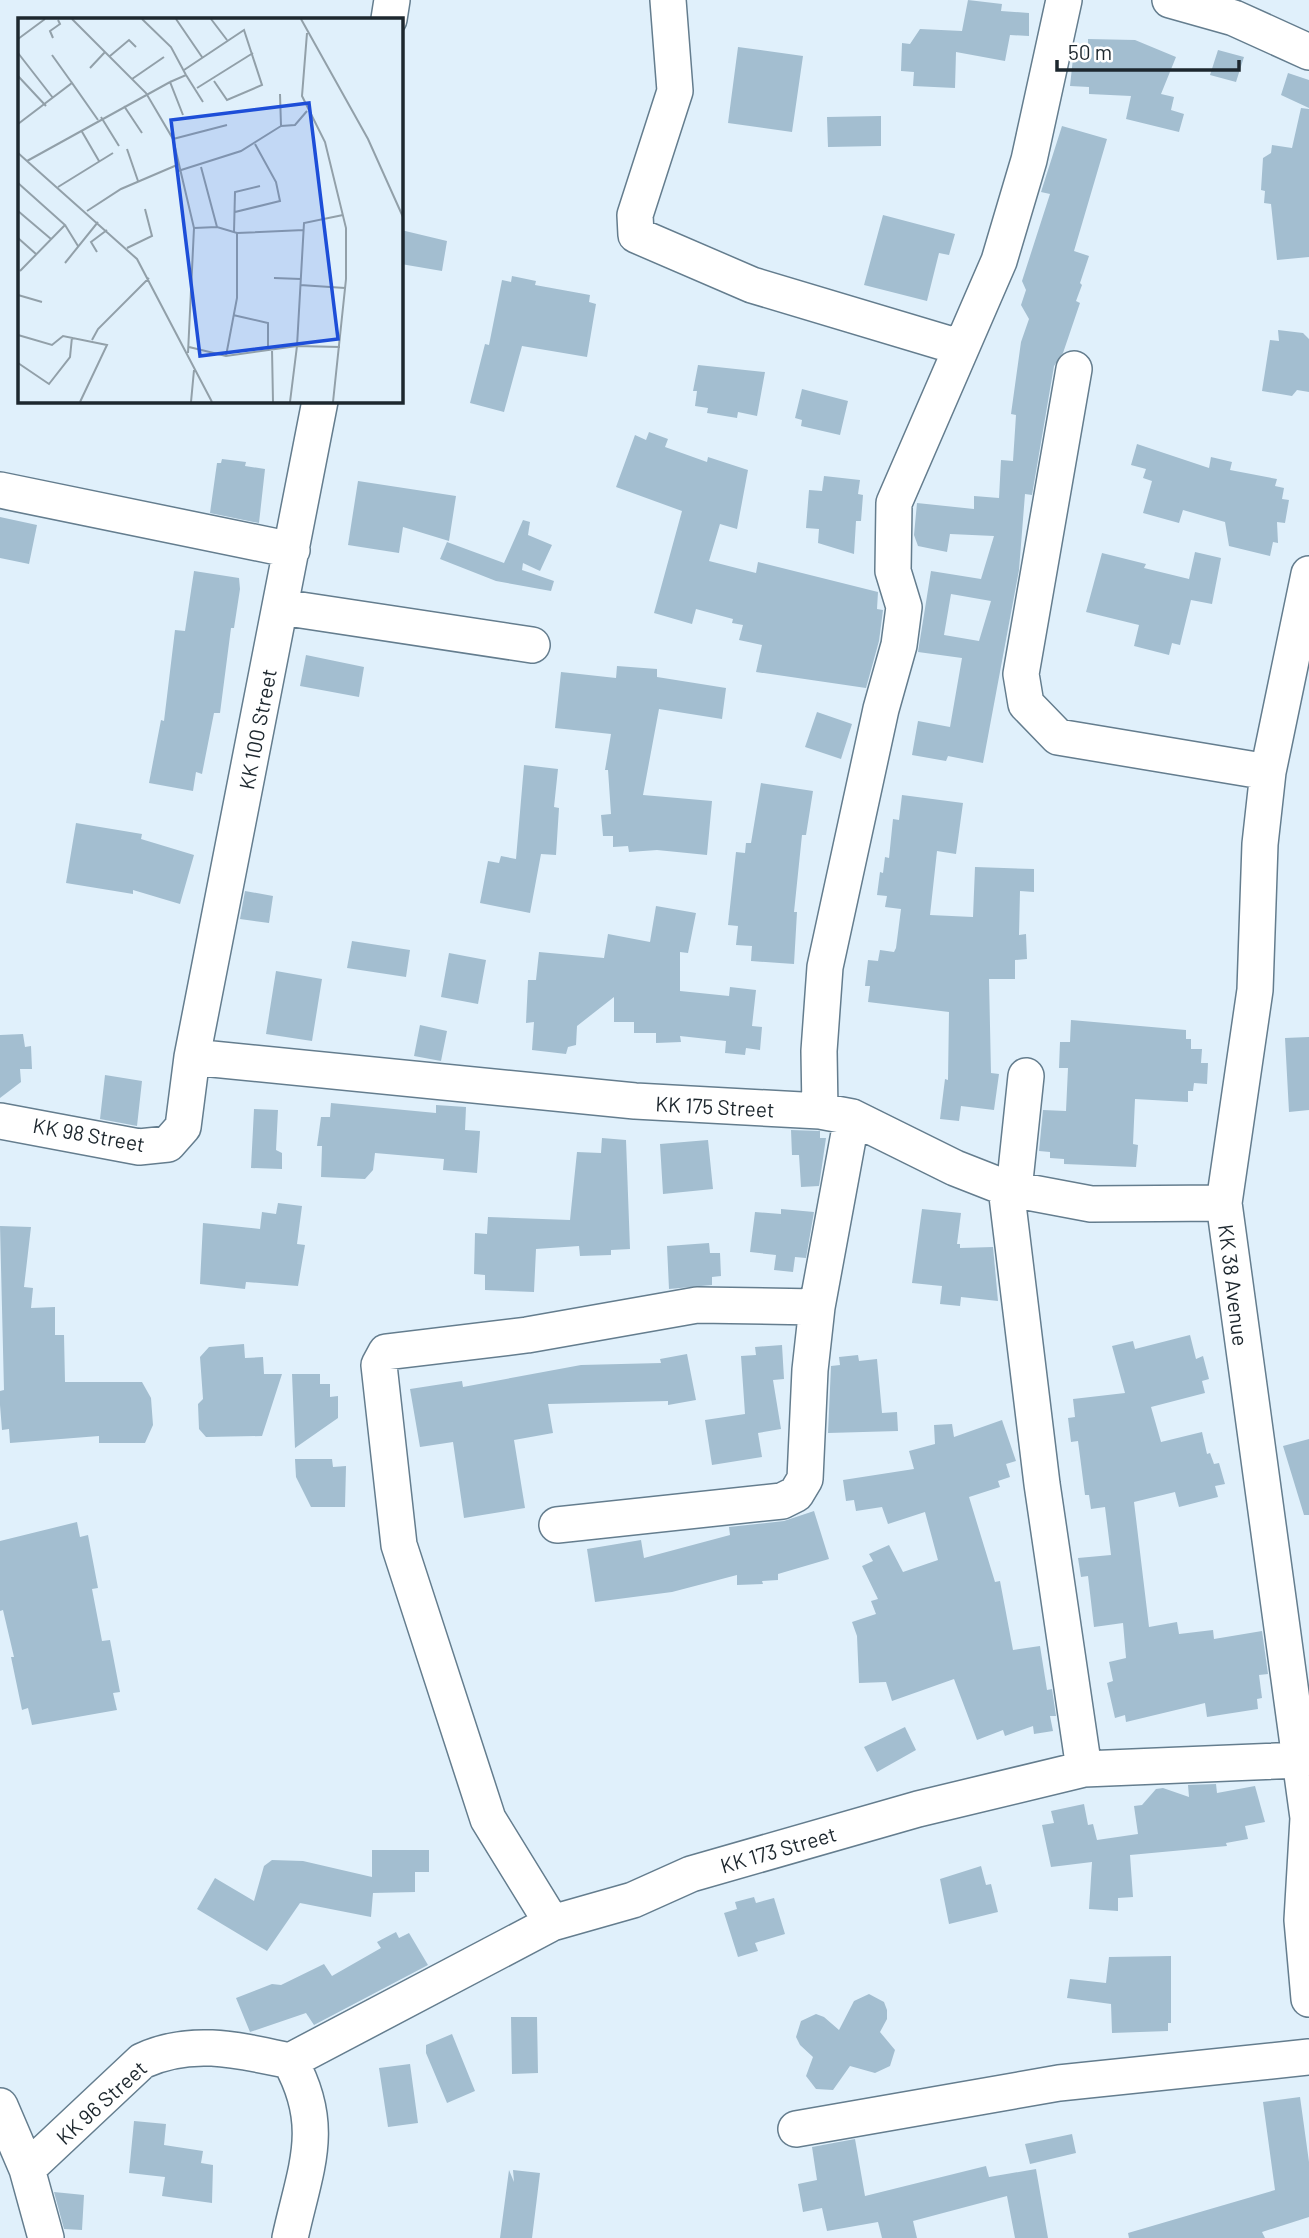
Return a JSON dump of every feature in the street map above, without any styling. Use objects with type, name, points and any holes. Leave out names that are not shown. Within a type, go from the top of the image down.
[{"type":"street","points":[[388,18],[392,0]]},
{"type":"street","points":[[668,0],[675,91],[635,215],[636,235],[752,285],[960,347]]},
{"type":"street","points":[[557,1525],[782,1501],[796,1493],[805,1479],[810,1370],[836,1114],[819,1051],[827,954],[881,709],[899,645],[904,607],[892,571],[894,503],[999,261],[1029,160],[1064,0]]},
{"type":"street","points":[[1170,0],[1234,18],[1309,52]]},
{"type":"street","points":[[1074,369],[1021,674],[1026,704],[1058,737],[1268,772]]},
{"type":"street","name":"KK 100 Street","points":[[192,1057],[320,402]]},
{"type":"street","points":[[0,491],[292,550]]},
{"type":"street","name":"KK 38 Avenue","points":[[1309,574],[1268,772],[1260,844],[1255,990],[1224,1203],[1309,1818],[1302,1920],[1309,1999]]},
{"type":"street","points":[[281,607],[532,645]]},
{"type":"street","name":"KK 175 Street","points":[[192,1057],[635,1101],[836,1114],[955,1168],[1010,1189],[1091,1204],[1224,1203]]},
{"type":"street","name":"KK 98 Street","points":[[0,1121],[139,1147],[168,1144],[183,1127],[192,1057]]},
{"type":"street","points":[[1026,1076],[1010,1189],[1042,1484],[1084,1769]]},
{"type":"street","points":[[552,1923],[488,1819],[399,1545],[379,1365],[381,1356],[386,1352],[527,1335],[697,1305],[817,1307]]},
{"type":"street","name":"KK 173 Street","points":[[290,2061],[552,1923],[633,1900],[704,1870],[918,1809],[1084,1769],[1301,1760]]},
{"type":"street","name":"KK 96 Street","points":[[27,2169],[142,2062],[162,2052],[203,2046],[290,2061]]},
{"type":"street","points":[[796,2129],[1059,2083],[1309,2057]]},
{"type":"street","points":[[290,2061],[305,2087],[311,2113],[310,2147],[290,2238]]},
{"type":"street","points":[[0,2106],[27,2169],[46,2238]]},
{"type":"building","points":[[968,0],[1002,4],[1001,11],[1029,13],[1029,36],[1010,35],[1005,61],[956,52],[955,88],[913,86],[914,72],[901,71],[902,43],[910,44],[920,29],[962,31]]},
{"type":"building","points":[[1088,39],[1135,40],[1176,57],[1161,94],[1174,97],[1171,110],[1184,114],[1179,132],[1126,119],[1131,96],[1089,94],[1089,87],[1070,86],[1074,49],[1088,49]]},
{"type":"building","points":[[738,47],[803,56],[792,132],[728,123]]},
{"type":"building","points":[[1218,50],[1244,57],[1236,82],[1210,75]]},
{"type":"building","points":[[1288,73],[1309,80],[1309,108],[1281,95]]},
{"type":"building","points":[[1301,108],[1309,109],[1309,257],[1277,260],[1271,204],[1264,203],[1265,191],[1261,190],[1263,158],[1271,153],[1272,145],[1292,148]]},
{"type":"building","points":[[881,116],[881,146],[828,147],[827,117]]},
{"type":"building","points":[[1062,126],[1107,139],[1074,251],[1089,256],[1076,301],[1080,303],[1063,353],[1054,366],[1032,495],[1025,494],[1019,570],[983,763],[948,756],[946,761],[912,755],[918,721],[950,727],[962,658],[918,652],[931,571],[981,579],[994,536],[950,534],[947,552],[918,546],[914,535],[917,503],[974,509],[974,496],[999,498],[1001,460],[1013,461],[1016,415],[1011,414],[1021,342],[1029,319],[1021,305],[1026,290],[1022,281],[1050,194],[1041,192]],"holes":[[[951,594],[991,601],[979,641],[944,635]]]},
{"type":"building","points":[[883,215],[955,234],[949,255],[939,253],[927,301],[864,285]]},
{"type":"building","points":[[402,230],[447,241],[442,271],[402,264]]},
{"type":"building","points":[[512,276],[536,281],[535,285],[590,295],[589,302],[596,304],[587,357],[522,346],[504,412],[470,403],[485,344],[489,345],[502,280],[511,282]]},
{"type":"building","points":[[1278,330],[1303,333],[1309,339],[1309,392],[1297,390],[1292,396],[1262,391],[1270,340],[1279,341]]},
{"type":"building","points":[[698,365],[765,372],[757,416],[738,412],[737,418],[707,413],[708,408],[695,406],[697,391],[693,391]]},
{"type":"building","points":[[802,389],[848,401],[840,435],[801,426],[802,420],[795,418]]},
{"type":"building","points":[[649,432],[668,439],[665,447],[707,462],[708,457],[748,470],[737,529],[720,524],[709,561],[756,573],[758,562],[878,592],[877,609],[883,610],[879,641],[866,688],[756,672],[762,645],[739,640],[743,625],[732,623],[733,619],[696,609],[692,624],[654,613],[682,511],[616,487],[635,435],[646,440]]},
{"type":"building","points":[[1137,444],[1209,468],[1211,457],[1232,462],[1230,470],[1277,479],[1275,486],[1284,488],[1282,499],[1289,500],[1285,523],[1277,522],[1278,543],[1273,542],[1270,556],[1229,546],[1225,522],[1183,510],[1179,523],[1143,513],[1152,481],[1143,478],[1146,469],[1131,465]]},
{"type":"building","points":[[222,459],[246,462],[245,466],[265,469],[259,523],[210,513],[217,463],[221,463]]},
{"type":"building","points":[[824,476],[860,480],[858,494],[863,495],[861,521],[856,521],[854,554],[818,543],[819,529],[806,528],[809,490],[822,491]]},
{"type":"building","points":[[358,481],[456,496],[449,541],[403,527],[399,553],[348,545]]},
{"type":"building","points":[[0,517],[37,525],[29,564],[0,558]]},
{"type":"building","points":[[523,520],[530,522],[528,535],[552,545],[540,571],[523,563],[522,570],[554,581],[551,591],[496,581],[440,559],[447,542],[504,563]]},
{"type":"building","points":[[1195,552],[1221,558],[1212,604],[1191,600],[1180,645],[1172,643],[1169,655],[1134,646],[1139,625],[1086,612],[1102,553],[1146,564],[1144,568],[1189,579]]},
{"type":"building","points":[[194,571],[239,578],[240,589],[234,628],[231,628],[220,713],[214,713],[202,774],[196,772],[193,791],[149,783],[161,720],[164,721],[175,630],[185,631]]},
{"type":"building","points":[[306,655],[364,667],[359,697],[300,686]]},
{"type":"building","points":[[617,666],[657,669],[657,677],[726,688],[722,719],[659,709],[643,795],[712,801],[707,855],[657,850],[629,852],[628,846],[613,847],[613,836],[603,836],[601,815],[611,814],[608,770],[605,770],[611,734],[555,728],[561,672],[616,678]]},
{"type":"building","points":[[817,712],[852,724],[841,759],[805,747]]},
{"type":"building","points":[[524,765],[558,769],[554,807],[559,808],[556,855],[541,854],[530,913],[480,903],[488,861],[499,863],[501,856],[516,859]]},
{"type":"building","points":[[761,783],[813,791],[806,835],[802,835],[794,912],[797,912],[794,964],[751,961],[752,946],[736,945],[738,926],[728,925],[736,852],[745,853],[746,843],[751,843]]},
{"type":"building","points":[[902,795],[963,803],[956,854],[937,851],[930,915],[973,917],[975,867],[1034,869],[1034,892],[1020,891],[1019,935],[1026,934],[1027,959],[1015,960],[1015,979],[989,979],[991,1073],[999,1074],[994,1110],[961,1106],[959,1121],[940,1119],[945,1079],[948,1080],[949,1012],[868,1002],[870,986],[865,986],[868,960],[878,961],[880,950],[894,952],[896,948],[901,909],[885,907],[887,896],[877,895],[880,872],[883,873],[885,857],[889,858],[893,819],[899,820]]},
{"type":"building","points":[[76,823],[142,834],[141,839],[194,855],[180,904],[133,890],[133,894],[66,883]]},
{"type":"building","points":[[245,891],[273,896],[269,923],[240,919]]},
{"type":"building","points":[[656,906],[696,913],[688,953],[680,952],[680,991],[729,996],[730,987],[756,990],[752,1026],[762,1027],[760,1050],[746,1048],[745,1055],[725,1053],[726,1041],[680,1036],[681,1042],[656,1043],[656,1033],[634,1033],[634,1022],[614,1022],[614,997],[577,1026],[576,1045],[568,1047],[566,1054],[532,1050],[534,1022],[526,1023],[528,980],[536,980],[539,952],[604,958],[608,934],[650,942]]},
{"type":"building","points":[[352,941],[410,950],[406,977],[347,968]]},
{"type":"building","points":[[449,953],[486,960],[478,1004],[441,997]]},
{"type":"building","points":[[276,971],[322,979],[312,1041],[266,1034]]},
{"type":"building","points":[[1071,1020],[1186,1030],[1186,1039],[1191,1039],[1191,1049],[1202,1049],[1201,1063],[1208,1063],[1207,1084],[1194,1083],[1193,1091],[1188,1091],[1188,1102],[1135,1099],[1133,1144],[1138,1145],[1136,1167],[1064,1164],[1064,1159],[1050,1158],[1050,1152],[1039,1151],[1043,1110],[1066,1111],[1068,1068],[1059,1068],[1060,1042],[1070,1042]]},
{"type":"building","points":[[420,1025],[447,1031],[441,1061],[414,1056]]},
{"type":"building","points":[[23,1034],[25,1047],[31,1046],[32,1069],[20,1069],[21,1082],[0,1098],[0,1035]]},
{"type":"building","points":[[1309,1037],[1309,1110],[1289,1112],[1285,1038]]},
{"type":"building","points":[[105,1075],[142,1081],[137,1126],[100,1119]]},
{"type":"building","points":[[331,1103],[436,1113],[436,1105],[466,1107],[465,1130],[480,1131],[477,1173],[443,1170],[444,1159],[375,1153],[373,1170],[365,1179],[321,1177],[322,1146],[317,1146],[321,1117],[330,1117]]},
{"type":"building","points":[[254,1109],[278,1110],[276,1150],[282,1153],[282,1169],[251,1168]]},
{"type":"building","points":[[791,1130],[820,1131],[820,1138],[826,1138],[819,1186],[801,1187],[799,1155],[792,1155]]},
{"type":"building","points":[[602,1138],[626,1140],[630,1249],[611,1250],[611,1255],[580,1256],[579,1246],[536,1249],[534,1292],[485,1290],[485,1275],[474,1274],[475,1233],[487,1234],[488,1217],[570,1220],[577,1152],[601,1153]]},
{"type":"building","points":[[708,1140],[713,1189],[663,1194],[660,1144]]},
{"type":"building","points":[[278,1203],[302,1206],[297,1244],[305,1245],[298,1286],[246,1282],[245,1289],[200,1284],[203,1223],[260,1229],[262,1212],[276,1214]]},
{"type":"building","points":[[781,1209],[814,1212],[806,1258],[795,1257],[793,1272],[774,1270],[776,1255],[750,1252],[755,1212],[781,1214]]},
{"type":"building","points":[[922,1209],[961,1213],[957,1244],[960,1244],[960,1248],[993,1247],[998,1301],[961,1297],[960,1306],[940,1304],[942,1286],[912,1283]]},
{"type":"building","points":[[0,1226],[31,1227],[24,1287],[33,1288],[31,1308],[55,1307],[55,1335],[64,1335],[65,1382],[142,1382],[151,1398],[153,1425],[145,1443],[99,1443],[99,1436],[10,1443],[9,1429],[2,1430],[0,1405],[0,1391],[4,1390]]},
{"type":"building","points":[[709,1243],[710,1253],[720,1253],[721,1276],[712,1277],[712,1285],[669,1289],[667,1246]]},
{"type":"building","points":[[1190,1335],[1196,1359],[1203,1356],[1209,1379],[1202,1381],[1205,1393],[1151,1407],[1161,1442],[1202,1432],[1207,1454],[1210,1453],[1214,1464],[1219,1463],[1225,1484],[1215,1486],[1218,1497],[1179,1507],[1175,1492],[1134,1502],[1149,1627],[1177,1622],[1179,1634],[1213,1630],[1214,1639],[1262,1631],[1268,1674],[1259,1675],[1262,1698],[1257,1699],[1258,1709],[1207,1717],[1205,1703],[1126,1722],[1125,1715],[1115,1718],[1107,1683],[1113,1681],[1109,1662],[1126,1658],[1123,1623],[1094,1627],[1088,1576],[1081,1577],[1078,1558],[1111,1555],[1105,1507],[1091,1509],[1089,1495],[1085,1495],[1078,1441],[1071,1442],[1068,1418],[1075,1417],[1073,1399],[1125,1393],[1112,1346],[1133,1341],[1135,1349]]},
{"type":"building","points":[[244,1344],[245,1358],[263,1357],[264,1374],[282,1374],[262,1436],[206,1437],[199,1429],[198,1404],[203,1399],[200,1357],[209,1347]]},
{"type":"building","points":[[782,1345],[784,1379],[773,1380],[781,1429],[758,1433],[762,1457],[712,1465],[705,1420],[745,1414],[741,1356],[756,1355],[755,1347]]},
{"type":"building","points":[[687,1354],[696,1400],[668,1405],[668,1401],[548,1404],[553,1433],[514,1440],[525,1508],[464,1518],[453,1442],[420,1447],[410,1389],[462,1381],[463,1387],[581,1365],[661,1363],[660,1359]]},
{"type":"building","points":[[858,1355],[859,1361],[877,1359],[882,1413],[897,1412],[898,1431],[828,1433],[831,1366],[840,1365],[839,1357]]},
{"type":"building","points":[[292,1374],[320,1374],[320,1384],[330,1384],[330,1397],[338,1396],[338,1418],[295,1448]]},
{"type":"building","points":[[1002,1420],[1016,1461],[1006,1464],[1010,1477],[998,1481],[1000,1487],[969,1497],[995,1582],[1000,1581],[1013,1650],[1040,1646],[1047,1690],[1052,1689],[1056,1716],[1050,1716],[1053,1731],[1034,1734],[1033,1726],[1005,1736],[1003,1730],[977,1740],[954,1679],[892,1701],[886,1682],[859,1683],[857,1636],[852,1622],[876,1614],[871,1601],[878,1599],[862,1566],[873,1561],[869,1554],[889,1545],[903,1572],[938,1560],[925,1512],[888,1524],[882,1507],[856,1511],[854,1500],[846,1501],[843,1480],[914,1469],[909,1451],[935,1444],[934,1425],[952,1424],[954,1437]]},
{"type":"building","points":[[1309,1439],[1309,1515],[1304,1515],[1283,1446]]},
{"type":"building","points":[[295,1459],[332,1459],[333,1467],[346,1466],[345,1507],[311,1507],[296,1477]]},
{"type":"building","points":[[814,1511],[829,1559],[778,1574],[778,1580],[762,1581],[763,1584],[737,1585],[737,1575],[672,1592],[595,1602],[587,1549],[641,1540],[644,1558],[730,1535],[729,1527],[784,1521]]},
{"type":"building","points":[[77,1522],[80,1537],[88,1535],[98,1588],[92,1589],[102,1641],[110,1640],[120,1692],[113,1693],[117,1710],[32,1725],[28,1708],[22,1710],[11,1657],[14,1657],[3,1610],[0,1611],[0,1541]]},
{"type":"building","points":[[905,1727],[916,1750],[877,1772],[864,1747]]},
{"type":"building","points":[[1216,1784],[1217,1793],[1255,1786],[1265,1822],[1245,1826],[1248,1839],[1226,1843],[1227,1846],[1130,1855],[1133,1897],[1118,1898],[1118,1911],[1089,1909],[1092,1862],[1051,1867],[1042,1825],[1054,1823],[1051,1811],[1084,1804],[1088,1825],[1093,1824],[1097,1840],[1138,1834],[1134,1806],[1142,1805],[1156,1789],[1163,1788],[1189,1797],[1188,1785]]},
{"type":"building","points":[[372,1850],[429,1850],[429,1872],[415,1872],[415,1892],[373,1893],[371,1917],[300,1903],[267,1951],[197,1909],[215,1878],[254,1901],[264,1866],[272,1860],[303,1861],[372,1877]]},
{"type":"building","points":[[981,1866],[986,1885],[991,1884],[998,1912],[949,1924],[940,1879]]},
{"type":"building","points":[[754,1897],[756,1903],[774,1898],[785,1934],[755,1943],[758,1951],[738,1957],[724,1913],[737,1909],[735,1902]]},
{"type":"building","points":[[396,1932],[399,1938],[409,1933],[428,1965],[314,2025],[306,2013],[250,2032],[236,1998],[272,1984],[281,1985],[324,1964],[332,1976],[381,1948],[377,1942]]},
{"type":"building","points":[[1171,1956],[1171,2023],[1168,2023],[1168,2031],[1112,2033],[1111,2004],[1067,1998],[1070,1979],[1106,1983],[1109,1957]]},
{"type":"building","points":[[869,1994],[884,2002],[887,2010],[887,2019],[880,2032],[895,2050],[890,2066],[875,2073],[850,2066],[833,2090],[816,2089],[806,2076],[813,2057],[800,2045],[796,2037],[801,2021],[816,2014],[824,2017],[839,2030],[854,2001]]},
{"type":"building","points":[[511,2017],[537,2017],[538,2073],[512,2074]]},
{"type":"building","points":[[452,2034],[475,2091],[447,2103],[426,2053],[426,2045]]},
{"type":"building","points":[[410,2064],[418,2123],[388,2127],[379,2068]]},
{"type":"building","points":[[1300,2097],[1309,2162],[1309,2217],[1262,2232],[1265,2238],[1129,2238],[1128,2233],[1275,2190],[1263,2102]]},
{"type":"building","points":[[134,2121],[166,2124],[164,2145],[203,2151],[201,2163],[213,2165],[212,2203],[162,2196],[165,2177],[129,2173]]},
{"type":"building","points":[[1072,2134],[1076,2153],[1030,2164],[1025,2144]]},
{"type":"building","points":[[855,2139],[865,2196],[986,2166],[989,2177],[1036,2169],[1048,2238],[1015,2238],[1007,2196],[913,2221],[917,2238],[882,2238],[878,2222],[827,2231],[822,2208],[803,2212],[798,2184],[817,2180],[812,2147]]},
{"type":"building","points":[[509,2170],[514,2182],[513,2170],[540,2173],[532,2238],[500,2238]]},
{"type":"building","points":[[54,2192],[84,2195],[82,2230],[64,2229]]}]
